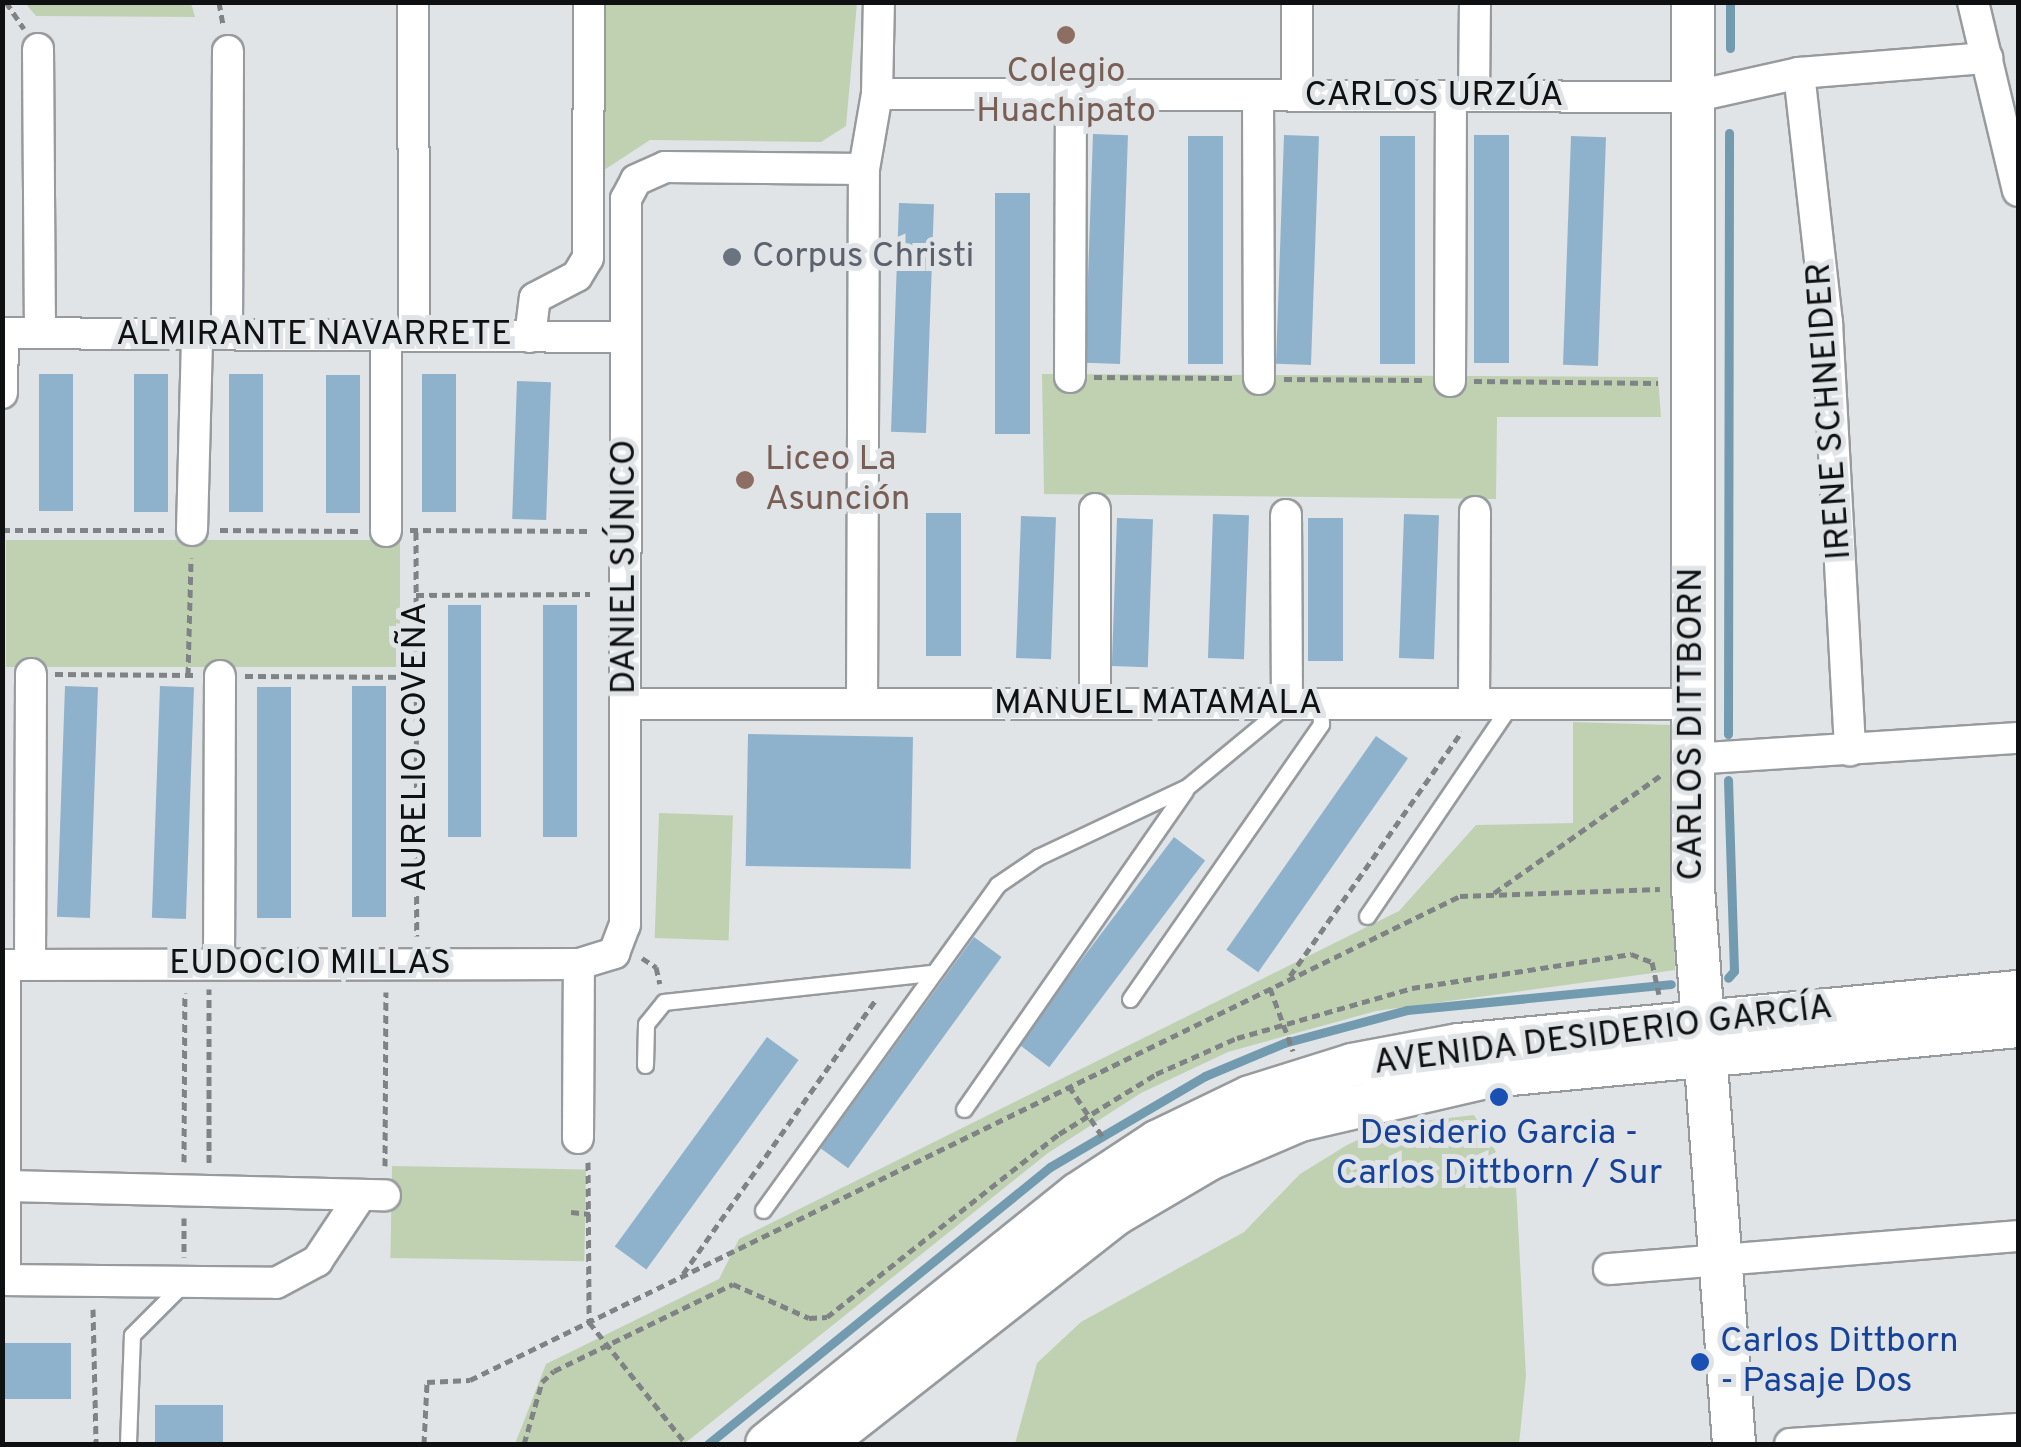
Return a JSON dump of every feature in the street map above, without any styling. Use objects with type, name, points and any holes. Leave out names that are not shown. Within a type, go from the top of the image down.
[{"type":"main road","name":"CARLOS DITTBORN","points":[[1693,2],[1693,888],[1700,1038],[1734,1444]]},
{"type":"main road","name":"AVENIDA DESIDERIO GARCÍA","points":[[767,1444],[831,1431],[908,1354],[1160,1185],[1357,1082],[1490,1076],[1700,1038],[2018,992]]},
{"type":"main road","name":"AVENIDA DESIDERIO GARCÍA","points":[[1700,1038],[2018,1026]]},
{"type":"street","points":[[386,530],[400,336],[413,2]]},
{"type":"street","points":[[530,336],[534,298],[576,276],[588,258],[589,2]]},
{"type":"street","points":[[862,704],[864,169],[878,94],[879,2]]},
{"type":"street","points":[[1297,2],[1297,95]]},
{"type":"street","points":[[1450,381],[1462,96],[1475,2]]},
{"type":"street","points":[[1973,2],[2018,191]]},
{"type":"street","points":[[38,50],[40,333]]},
{"type":"street","points":[[192,530],[212,334],[228,51]]},
{"type":"street","name":"CARLOS URZÚA","points":[[878,94],[1692,97],[1799,73],[1987,58]]},
{"type":"street","name":"IRENE SCHNEIDER","points":[[1799,73],[1827,323],[1850,750]]},
{"type":"street","points":[[1070,377],[1071,94]]},
{"type":"street","points":[[1258,95],[1259,379]]},
{"type":"street","name":"DANIEL SÚNICO","points":[[618,949],[625,704],[624,210],[636,180],[665,166],[864,169]]},
{"type":"street","points":[[2,393],[3,333]]},
{"type":"street","name":"ALMIRANTE NAVARRETE","points":[[3,333],[625,338]]},
{"type":"street","points":[[1094,704],[1095,509]]},
{"type":"street","points":[[1468,717],[1474,512]]},
{"type":"street","points":[[1286,515],[1288,704]]},
{"type":"street","points":[[31,674],[13,965],[4,1280],[276,1283],[317,1261],[373,1195]]},
{"type":"street","points":[[204,964],[220,676]]},
{"type":"street","name":"MANUEL MATAMALA","points":[[625,704],[1320,704],[1468,717],[1510,704],[1691,704]]},
{"type":"street","points":[[1691,759],[2018,738]]},
{"type":"street","name":"EUDOCIO MILLAS","points":[[13,965],[579,964],[618,949]]},
{"type":"street","points":[[578,1138],[579,964]]},
{"type":"street","points":[[5,1186],[373,1195]]},
{"type":"street","points":[[1609,1270],[2018,1236]]},
{"type":"street","points":[[1790,1444],[2018,1428]]},
{"type":"lane","points":[[764,1210],[932,973],[1014,872],[1187,787],[1288,704]]},
{"type":"lane","points":[[1130,999],[1320,724],[1320,704]]},
{"type":"lane","points":[[1367,916],[1510,704]]},
{"type":"lane","points":[[964,1109],[1187,787]]},
{"type":"lane","points":[[645,1065],[646,1024],[664,1002],[932,973]]},
{"type":"lane","points":[[128,1442],[132,1335],[184,1282]]},
{"type":"path","points":[[1070,377],[1691,383]]},
{"type":"path","points":[[2,530],[591,531]]},
{"type":"path","points":[[188,675],[192,530]]},
{"type":"path","name":"AURELIO COVEÑA","points":[[373,1195],[402,964],[416,530]]},
{"type":"path","points":[[416,595],[590,594]]},
{"type":"path","points":[[1288,979],[1468,717]]},
{"type":"path","points":[[1492,895],[1691,759]]},
{"type":"path","points":[[424,1444],[427,1382],[470,1380],[1460,896],[1693,888]]},
{"type":"path","points":[[618,949],[656,967],[664,1002]]},
{"type":"path","points":[[524,1444],[546,1377],[733,1284],[810,1318],[827,1317],[1088,1114],[1192,1056],[1284,1022],[1412,988],[1631,954],[1646,957],[1656,974],[1659,992]]},
{"type":"path","points":[[196,1191],[204,964]]},
{"type":"path","points":[[184,1282],[196,1191],[204,964]]},
{"type":"path","points":[[681,1276],[893,975]]},
{"type":"path","points":[[1270,988],[1293,1051]]},
{"type":"path","points":[[1068,1086],[1105,1141]]},
{"type":"path","points":[[578,1138],[588,1146],[590,1322],[604,1347],[686,1444]]},
{"type":"path","points":[[571,1212],[590,1214]]},
{"type":"path","points":[[92,1281],[96,1444]]},
{"type":"green space","points":[[25,3],[191,3],[195,17],[36,16]]},
{"type":"green space","points":[[600,3],[857,3],[846,126],[821,142],[650,140],[598,174]]},
{"type":"green space","points":[[1042,374],[1658,377],[1661,417],[1497,417],[1496,499],[1044,494]]},
{"type":"green space","points":[[6,540],[400,540],[400,667],[6,667]]},
{"type":"green space","points":[[1573,722],[1671,725],[1675,970],[1376,1011],[1228,1052],[1141,1093],[1048,1153],[684,1444],[515,1444],[546,1364],[719,1279],[739,1239],[1399,911],[1476,825],[1573,823]]},
{"type":"green space","points":[[659,813],[733,816],[729,941],[655,938]]},
{"type":"green space","points":[[1474,1115],[1516,1185],[1526,1376],[1519,1444],[1015,1444],[1037,1363],[1081,1322],[1244,1232],[1300,1174],[1347,1145],[1390,1125]]},
{"type":"green space","points":[[392,1166],[586,1169],[584,1261],[390,1258]]},
{"type":"building","points":[[1093,134],[1128,135],[1120,364],[1085,363]]},
{"type":"building","points":[[1284,135],[1319,136],[1311,365],[1276,364]]},
{"type":"building","points":[[1474,135],[1509,135],[1509,363],[1474,363]]},
{"type":"building","points":[[1188,136],[1223,136],[1223,364],[1188,364]]},
{"type":"building","points":[[1380,136],[1415,136],[1415,364],[1380,364]]},
{"type":"building","points":[[1571,136],[1606,137],[1598,366],[1563,365]]},
{"type":"building","points":[[995,193],[1030,193],[1030,434],[995,434]]},
{"type":"building","points":[[899,203],[934,204],[926,433],[891,432]]},
{"type":"building","points":[[39,374],[73,374],[73,511],[39,511]]},
{"type":"building","points":[[134,374],[168,374],[168,512],[134,512]]},
{"type":"building","points":[[229,374],[263,374],[263,512],[229,512]]},
{"type":"building","points":[[422,374],[456,374],[456,512],[422,512]]},
{"type":"building","points":[[326,375],[360,375],[360,513],[326,513]]},
{"type":"building","points":[[517,381],[551,382],[546,520],[512,519]]},
{"type":"building","points":[[926,513],[961,513],[961,656],[926,656]]},
{"type":"building","points":[[1213,514],[1249,515],[1244,659],[1208,658]]},
{"type":"building","points":[[1404,514],[1439,515],[1434,659],[1399,658]]},
{"type":"building","points":[[1021,516],[1056,517],[1051,659],[1016,658]]},
{"type":"building","points":[[1117,518],[1153,519],[1148,667],[1112,666]]},
{"type":"building","points":[[1308,518],[1343,518],[1343,661],[1308,661]]},
{"type":"building","points":[[448,605],[481,605],[481,837],[448,837]]},
{"type":"building","points":[[543,605],[577,605],[577,837],[543,837]]},
{"type":"building","points":[[65,686],[98,687],[90,918],[57,917]]},
{"type":"building","points":[[160,686],[194,687],[186,919],[152,918]]},
{"type":"building","points":[[352,686],[386,686],[386,917],[352,917]]},
{"type":"building","points":[[257,687],[291,687],[291,918],[257,918]]},
{"type":"building","points":[[748,734],[913,737],[911,869],[746,866]]},
{"type":"building","points":[[1376,736],[1408,758],[1258,972],[1226,950]]},
{"type":"building","points":[[1174,837],[1205,860],[1049,1067],[1018,1044]]},
{"type":"building","points":[[974,937],[1002,957],[848,1168],[821,1148]]},
{"type":"building","points":[[767,1037],[799,1060],[646,1269],[615,1247]]},
{"type":"building","points":[[3,1343],[71,1343],[71,1399],[3,1399]]},
{"type":"building","points":[[155,1405],[223,1405],[223,1444],[155,1444]]},
{"type":"waterway","points":[[1730,2],[1730,48]]},
{"type":"waterway","points":[[1728,734],[1729,133]]},
{"type":"waterway","points":[[1728,780],[1734,971],[1728,978]]},
{"type":"waterway","points":[[708,1444],[1050,1167],[1205,1076],[1284,1043],[1407,1010],[1671,984]]},
{"type":"place","name":"Colegio Huachipato","points":[[1066,35]]},
{"type":"place","name":"Corpus Christi","points":[[732,257]]},
{"type":"place","name":"Liceo La Asunción","points":[[745,480]]},
{"type":"place","name":"Desiderio Garcia - Carlos Dittborn / Sur","points":[[1499,1097]]},
{"type":"place","name":"Carlos Dittborn - Pasaje Dos","points":[[1700,1362]]}]
